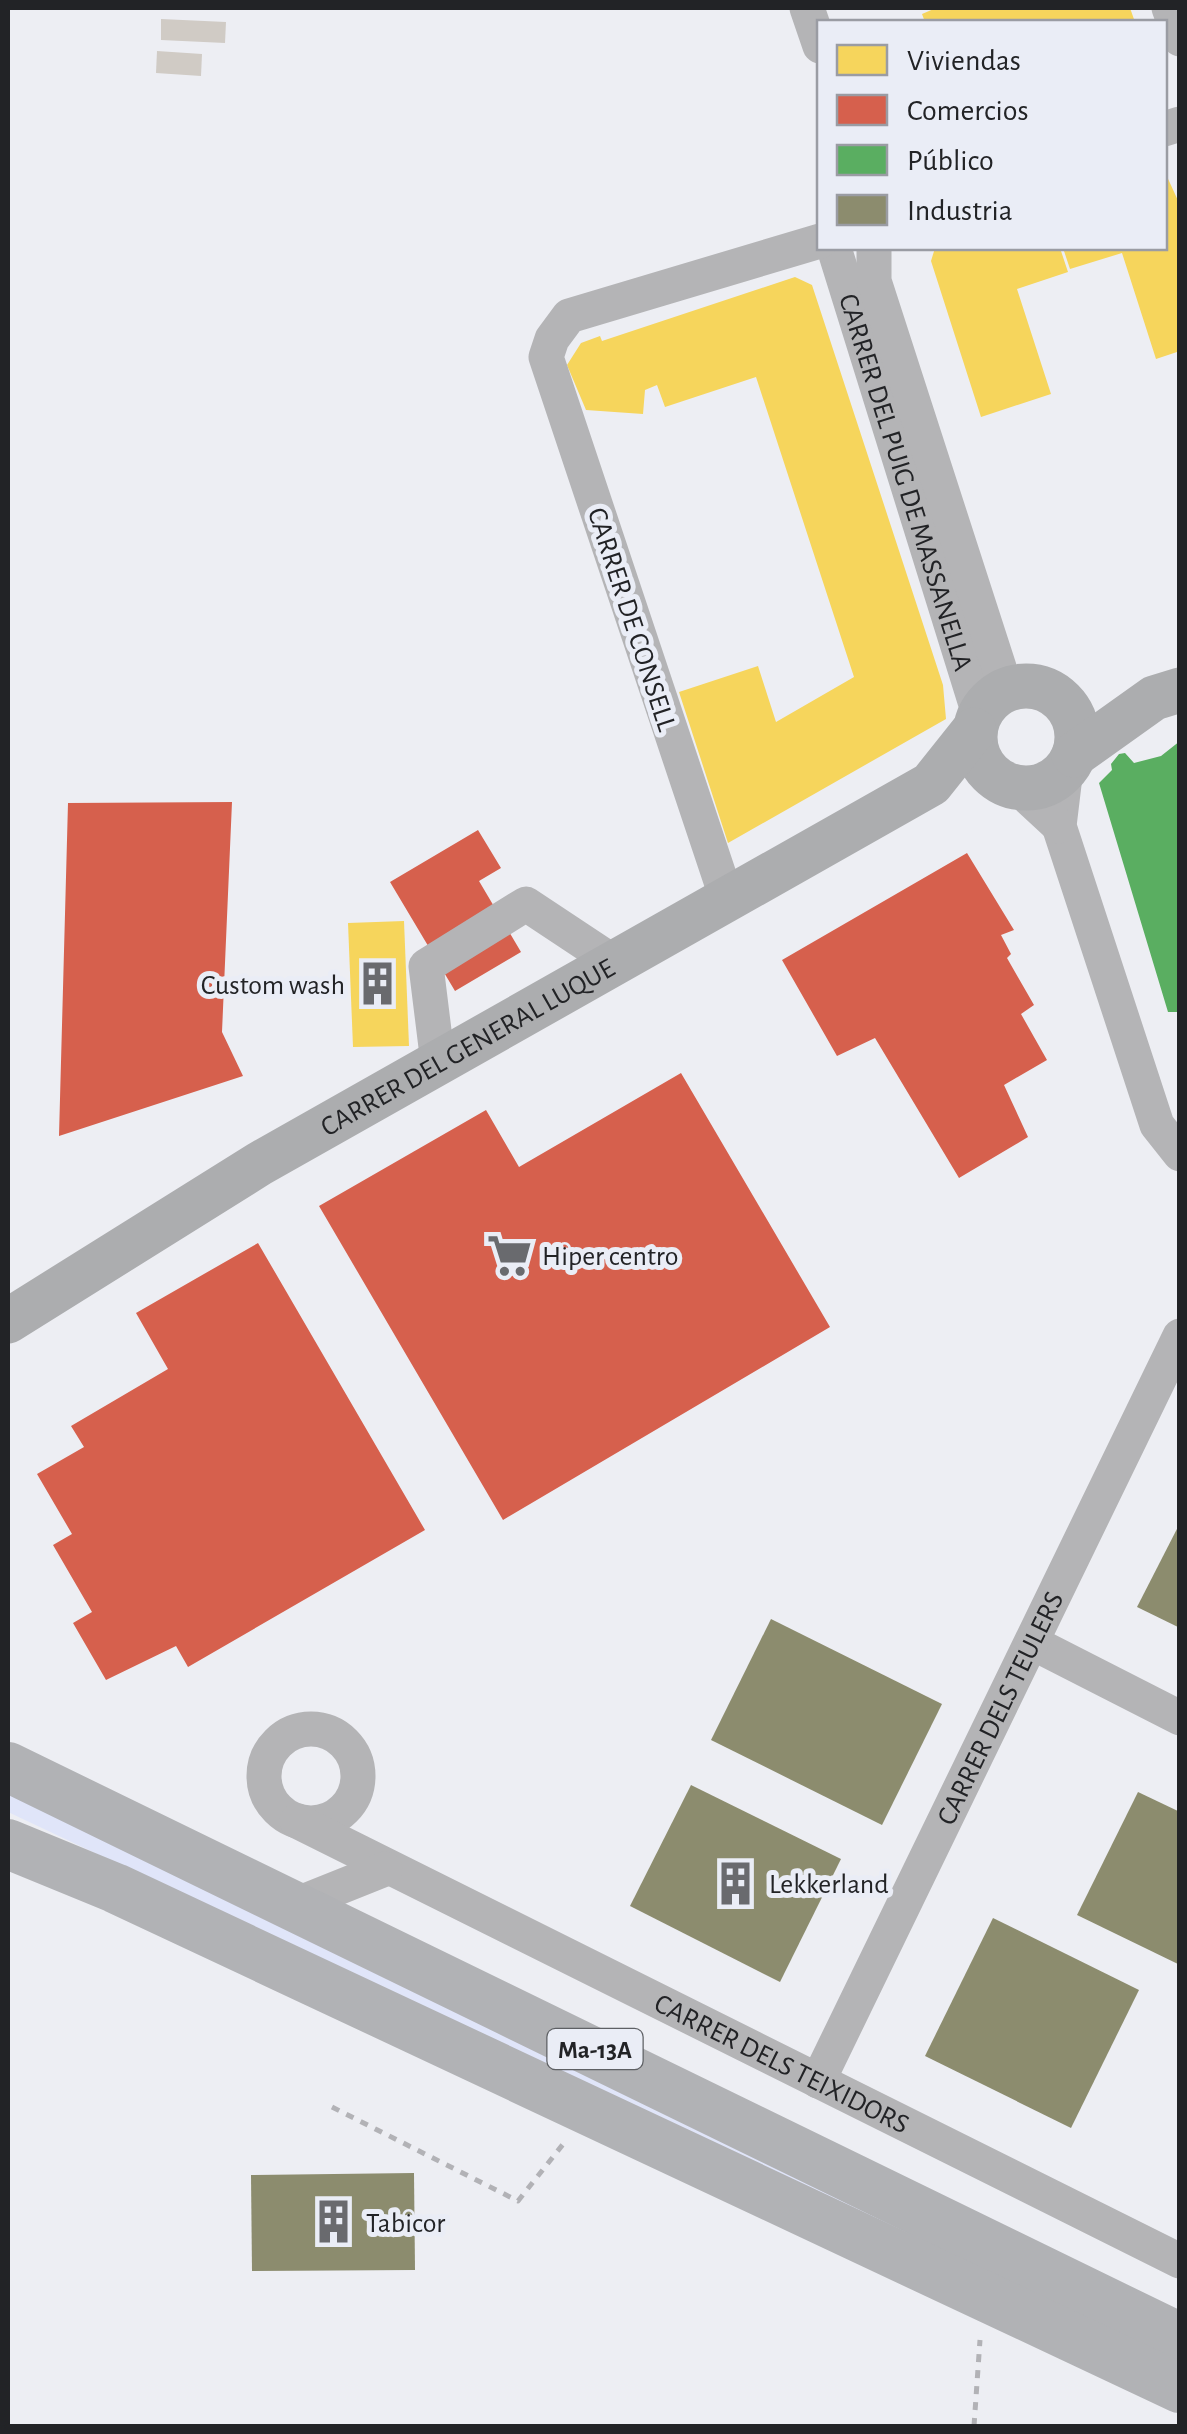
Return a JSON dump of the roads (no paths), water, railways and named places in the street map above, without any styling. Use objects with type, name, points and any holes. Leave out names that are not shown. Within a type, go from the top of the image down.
[{"type":"highway","name":"Ma-13A","points":[[8,1767],[1180,2338]]},
{"type":"highway","points":[[8,1844],[83,1874]]},
{"type":"highway","name":"Ma-13A","points":[[83,1874],[1180,2388]]},
{"type":"main road","points":[[1008,703],[1167,694]]},
{"type":"main road","points":[[931,784],[1044,784],[1070,761],[1167,694]]},
{"type":"main road","points":[[1008,703],[1072,714],[1077,741],[1070,761]]},
{"type":"main road","points":[[1008,703],[982,764],[1013,786]]},
{"type":"main road","name":"CARRER DEL GENERAL LUQUE","points":[[8,1320],[259,1164],[931,784],[1008,703]]},
{"type":"main road","name":"Ma-13A","points":[[8,1833],[83,1874]]},
{"type":"street","points":[[806,8],[817,38]]},
{"type":"street","points":[[1169,8],[1180,39]]},
{"type":"street","name":"CARRER DE CONSELL","points":[[728,900],[546,358],[552,339],[569,316],[817,242]]},
{"type":"street","name":"CARRER DEL PUIG DE MASSANELLA","points":[[835,250],[1008,703]]},
{"type":"street","name":"CARRER DEL PUIG DE MASSANELLA","points":[[874,250],[874,281],[1008,703]]},
{"type":"street","name":"CARRER DEL PUIG DE MASSANELLA","points":[[887,250],[1008,703]]},
{"type":"street","points":[[1070,761],[1059,826],[1157,1125],[1180,1154]]},
{"type":"street","points":[[1013,786],[1059,826]]},
{"type":"street","points":[[438,1062],[426,966],[526,904],[614,963]]},
{"type":"street","name":"CARRER DELS TEULERS","points":[[818,2081],[1180,1336]]},
{"type":"street","points":[[1033,1643],[1180,1718]]},
{"type":"street","points":[[295,1905],[386,1869],[373,1858],[357,1828],[357,1789],[356,1759],[336,1736],[305,1729],[290,1734],[268,1756],[264,1772],[272,1803],[297,1822],[327,1821],[340,1814],[357,1789]]},
{"type":"street","name":"CARRER DELS TEIXIDORS","points":[[297,1822],[1180,2261]]},
{"type":"place","name":"Custom wash","points":[[378,984]]},
{"type":"place","name":"Hiper centro","points":[[509,1255]]},
{"type":"place","name":"Lekkerland","points":[[736,1883]]},
{"type":"place","name":"Tabicor","points":[[333,2222]]}]
